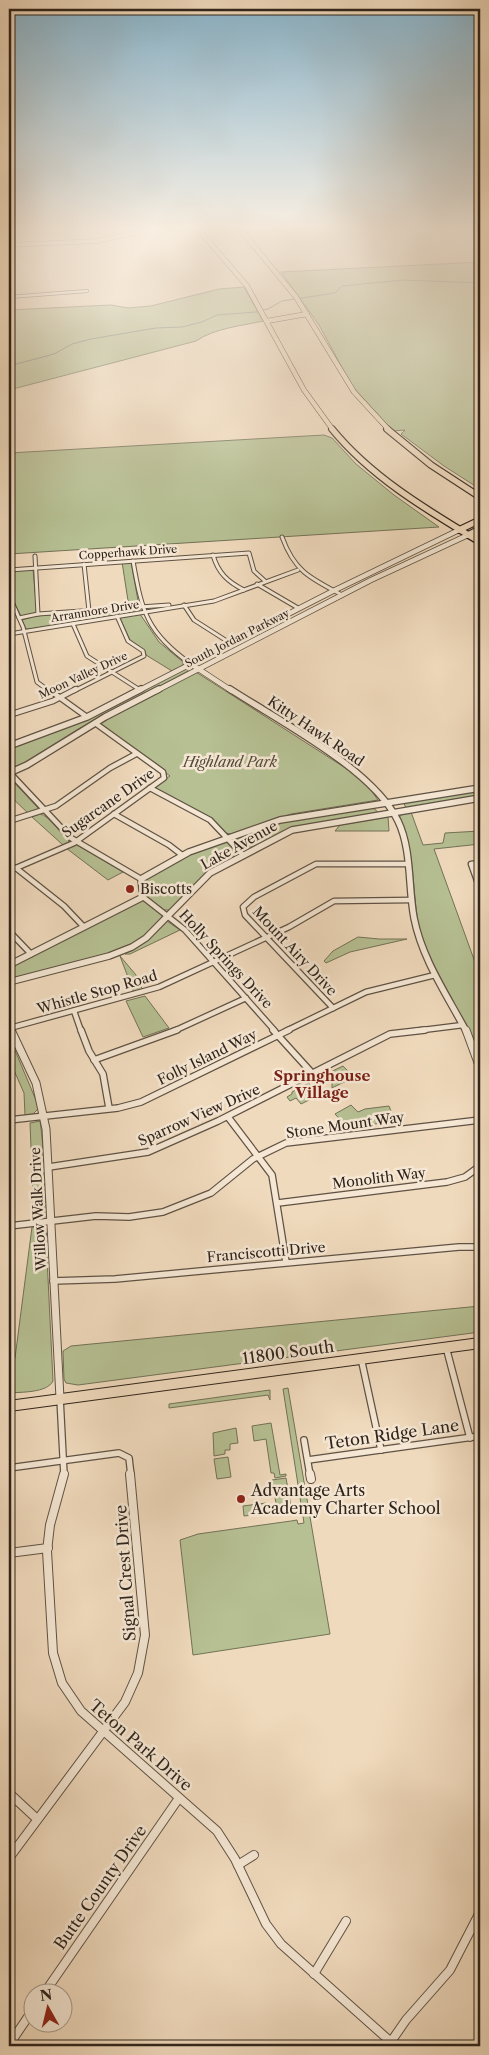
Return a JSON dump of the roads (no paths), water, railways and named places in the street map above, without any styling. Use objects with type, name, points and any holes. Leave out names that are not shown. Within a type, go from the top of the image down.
[{"type":"main road","points":[[271,326],[312,401],[337,435],[392,485],[459,530],[480,539]]},
{"type":"main road","points":[[314,326],[348,384],[370,412],[399,439],[438,469],[480,497]]},
{"type":"main road","name":"South Jordan Parkway","points":[[459,530],[480,520]]},
{"type":"main road","name":"South Jordan Parkway","points":[[468,535],[480,529]]},
{"type":"main road","name":"11800 South","points":[[60,1398],[480,1343]]},
{"type":"main road","points":[[9,1406],[60,1398]]},
{"type":"street","name":"South Jordan Parkway","points":[[9,746],[87,717],[298,608],[459,530]]},
{"type":"street","name":"South Jordan Parkway","points":[[9,773],[27,765],[94,723],[342,595],[468,535]]},
{"type":"street","points":[[282,537],[289,558],[298,570],[342,595]]},
{"type":"street","name":"Copperhawk Drive","points":[[9,570],[249,553],[254,571],[265,581]]},
{"type":"street","points":[[213,555],[216,566],[222,575],[244,590]]},
{"type":"street","points":[[35,556],[38,614]]},
{"type":"street","name":"Kitty Hawk Road","points":[[133,561],[141,607],[151,626],[163,642],[199,669],[346,764],[370,784],[386,802],[403,832],[418,935],[435,975],[463,1025],[480,1068]]},
{"type":"street","points":[[84,564],[89,611]]},
{"type":"street","name":"Arranmore Drive","points":[[9,634],[214,601],[298,570]]},
{"type":"street","points":[[257,584],[298,608]]},
{"type":"street","points":[[9,596],[24,631],[37,682],[87,717]]},
{"type":"street","points":[[184,605],[188,614],[198,624],[230,644]]},
{"type":"street","name":"Arranmore Drive","points":[[19,618],[38,614],[184,605]]},
{"type":"street","name":"Moon Valley Drive","points":[[9,715],[58,698],[145,654],[128,640],[117,616]]},
{"type":"street","points":[[73,624],[85,654],[140,690]]},
{"type":"street","points":[[9,821],[46,811],[136,754],[94,723]]},
{"type":"street","name":"Sugarcane Drive","points":[[9,871],[76,841],[165,776],[136,754]]},
{"type":"street","points":[[9,773],[76,841],[141,879],[143,897],[9,965]]},
{"type":"street","points":[[150,788],[207,818],[243,855]]},
{"type":"street","name":"Lake Avenue","points":[[141,879],[182,855],[287,818],[480,788]]},
{"type":"street","name":"Lake Avenue","points":[[9,982],[121,953],[142,941],[206,875],[296,828],[480,798]]},
{"type":"street","points":[[114,814],[166,843],[182,855]]},
{"type":"street","name":"Mount Airy Drive","points":[[333,1008],[243,913],[243,907],[254,897],[312,866],[322,863],[408,864]]},
{"type":"street","points":[[480,864],[471,864],[480,889]]},
{"type":"street","points":[[16,868],[64,906],[83,926]]},
{"type":"street","name":"Holly Springs Drive","points":[[143,897],[181,926],[312,1073]]},
{"type":"street","name":"Whistle Stop Road","points":[[9,1027],[142,993],[266,938],[338,900],[412,900]]},
{"type":"street","points":[[9,931],[31,954]]},
{"type":"street","name":"Folly Island Way","points":[[9,1120],[126,1106],[148,1099],[371,990],[435,975]]},
{"type":"street","points":[[94,1060],[167,1034],[246,998]]},
{"type":"street","points":[[74,1011],[104,1079],[109,1108]]},
{"type":"street","name":"Sparrow View Drive","points":[[50,1167],[144,1154],[228,1117],[395,1032],[463,1025]]},
{"type":"street","name":"Willow Walk Drive","points":[[9,1027],[36,1083],[44,1115],[50,1167],[60,1398]]},
{"type":"street","points":[[228,1117],[272,1175],[286,1262]]},
{"type":"street","name":"Stone Mount Way","points":[[9,1226],[96,1216],[146,1215],[187,1204],[211,1193],[259,1156],[293,1142],[480,1120]]},
{"type":"street","name":"Monolith Way","points":[[278,1203],[453,1181],[465,1177],[480,1166]]},
{"type":"street","name":"Franciscotti Drive","points":[[54,1281],[115,1279],[286,1262],[459,1247],[480,1247]]},
{"type":"street","points":[[446,1347],[470,1438]]},
{"type":"street","points":[[361,1358],[381,1450]]},
{"type":"street","name":"Teton Park Drive","points":[[60,1398],[64,1460],[63,1481],[50,1525],[48,1548],[52,1642],[58,1673],[73,1703],[217,1831],[238,1866],[273,1934],[390,2044]]},
{"type":"street","name":"Teton Ridge Lane","points":[[308,1460],[480,1436]]},
{"type":"street","name":"Teton Ridge Lane","points":[[304,1440],[311,1479]]},
{"type":"street","name":"Signal Crest Drive","points":[[9,1858],[103,1731],[132,1688],[141,1663],[144,1644],[131,1464],[127,1456],[118,1453],[64,1460]]},
{"type":"street","points":[[9,1468],[64,1460]]},
{"type":"street","points":[[9,1553],[48,1548]]},
{"type":"street","points":[[9,1793],[37,1820]]},
{"type":"street","name":"Butte County Drive","points":[[52,1982],[179,1798]]},
{"type":"street","points":[[238,1866],[254,1855]]},
{"type":"street","points":[[390,2044],[406,2020],[443,1981],[480,1912]]},
{"type":"street","points":[[314,1974],[346,1921]]},
{"type":"street","points":[[9,2045],[22,2026]]},
{"type":"waterway","points":[[9,366],[54,354],[72,344],[91,339],[156,328],[186,326]]},
{"type":"place","name":"Biscotts","points":[[130,889]]},
{"type":"place","name":"Advantage Arts Academy Charter School","points":[[241,1499]]},
{"type":"district","name":"Springhouse Village","points":[[322,1084]]},
{"type":"park label","name":"Highland Park","points":[[230,762]]}]
